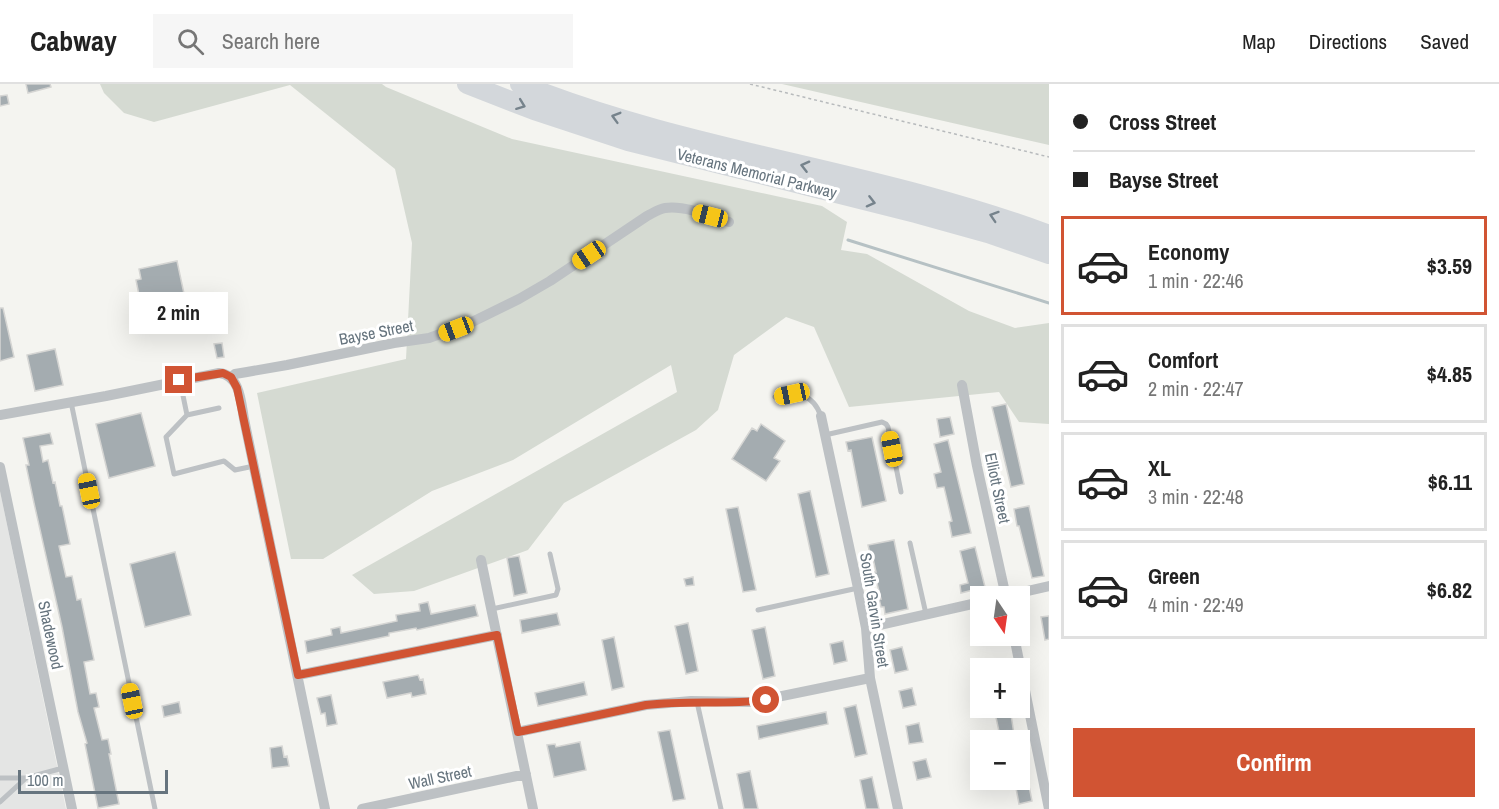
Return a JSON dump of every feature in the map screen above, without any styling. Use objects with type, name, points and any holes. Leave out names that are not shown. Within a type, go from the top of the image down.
[{"type":"highway","name":"Veterans Memorial Parkway","points":[[467,84],[534,110],[628,141],[916,213],[988,233],[1049,254]]},
{"type":"highway","name":"Veterans Memorial Parkway","points":[[520,84],[596,111],[666,132],[940,200],[1049,235]]},
{"type":"street","name":"Bayse Street","points":[[0,415],[219,372],[231,377],[235,374],[429,338],[460,327],[519,299],[659,210],[675,207],[729,222]]},
{"type":"street","points":[[231,377],[237,388],[254,466],[325,809]]},
{"type":"street","name":"Elliott Street","points":[[962,385],[1002,586]]},
{"type":"street","name":"South Garvin Street","points":[[821,416],[866,628],[870,678],[898,809]]},
{"type":"street","name":"Shadewood","points":[[0,467],[72,809]]},
{"type":"street","points":[[481,560],[533,809]]},
{"type":"street","points":[[1030,591],[1049,586]]},
{"type":"street","points":[[866,628],[970,604]]},
{"type":"street","points":[[298,675],[497,635]]},
{"type":"street","points":[[1016,646],[1049,809]]},
{"type":"street","points":[[518,732],[646,705],[759,701],[870,678]]},
{"type":"street","name":"Wall Street","points":[[362,809],[526,774]]},
{"type":"lane","points":[[179,380],[187,415]]},
{"type":"lane","points":[[775,398],[792,394],[802,396],[812,400],[821,416]]},
{"type":"lane","points":[[71,402],[153,809]]},
{"type":"lane","points":[[219,408],[187,415],[166,436],[174,474],[224,461],[235,470],[254,466]]},
{"type":"lane","points":[[825,435],[882,422],[886,424],[901,492]]},
{"type":"lane","points":[[910,543],[926,614]]},
{"type":"lane","points":[[492,609],[556,595],[558,589],[550,555]]},
{"type":"lane","points":[[758,610],[858,588]]},
{"type":"lane","points":[[698,702],[721,809]]},
{"type":"lane","points":[[0,778],[26,778],[63,768]]},
{"type":"lane","points":[[0,802],[26,778]]},
{"type":"path","points":[[750,84],[1049,157]]},
{"type":"shaded area","points":[[100,84],[382,84],[512,139],[822,206],[847,222],[841,250],[867,254],[969,311],[1015,328],[1049,323],[1049,424],[1019,422],[999,392],[849,407],[814,327],[786,317],[734,355],[718,410],[696,430],[564,503],[528,550],[414,591],[374,594],[352,575],[677,392],[671,365],[513,460],[432,491],[323,559],[291,559],[257,393],[406,359],[412,243],[395,169],[290,85],[154,122],[124,113],[104,93]]},
{"type":"shaded area","points":[[782,84],[1049,84],[1049,145]]},
{"type":"shaded area","points":[[0,491],[66,809],[0,809]]},
{"type":"building","points":[[26,84],[50,84],[51,87],[28,93]]},
{"type":"building","points":[[7,95],[9,104],[0,106],[0,96]]},
{"type":"building","points":[[177,261],[189,317],[153,328],[145,293],[139,295],[136,280],[141,279],[139,269]]},
{"type":"building","points":[[0,308],[3,308],[14,357],[0,361]]},
{"type":"building","points":[[222,343],[224,357],[217,358],[214,344]]},
{"type":"building","points":[[55,349],[63,385],[35,391],[27,355]]},
{"type":"building","points":[[1006,404],[1024,484],[1011,487],[992,407]]},
{"type":"building","points":[[141,413],[155,466],[109,478],[96,424]]},
{"type":"building","points":[[950,417],[954,434],[940,437],[937,419]]},
{"type":"building","points":[[761,424],[785,441],[774,458],[780,461],[766,481],[732,459],[752,428],[757,431]]},
{"type":"building","points":[[50,433],[53,444],[40,446],[43,462],[48,460],[60,506],[62,506],[70,544],[59,546],[66,577],[72,576],[77,600],[81,599],[94,660],[84,662],[90,694],[96,693],[99,707],[94,708],[102,740],[108,739],[119,804],[98,808],[85,744],[87,743],[78,712],[62,627],[26,465],[29,465],[23,438]]},
{"type":"building","points":[[872,437],[886,501],[862,507],[851,450],[848,451],[846,442]]},
{"type":"building","points":[[948,440],[971,533],[952,537],[949,522],[952,521],[944,487],[937,488],[934,474],[941,472],[934,444]]},
{"type":"building","points":[[810,491],[829,574],[816,577],[798,494]]},
{"type":"building","points":[[1029,506],[1044,576],[1032,578],[1014,509]]},
{"type":"building","points":[[738,507],[756,590],[743,592],[726,509]]},
{"type":"building","points":[[894,540],[908,609],[885,614],[879,599],[881,599],[874,572],[876,572],[868,545]]},
{"type":"building","points":[[975,547],[985,586],[970,586],[970,591],[961,593],[960,585],[968,583],[960,551]]},
{"type":"building","points":[[175,552],[191,615],[145,627],[130,564]]},
{"type":"building","points":[[519,556],[527,593],[514,596],[507,558]]},
{"type":"building","points":[[693,577],[694,585],[686,586],[684,579]]},
{"type":"building","points":[[428,602],[431,614],[475,605],[478,616],[417,630],[416,628],[389,633],[389,636],[307,653],[305,641],[332,635],[331,629],[340,627],[341,633],[397,621],[396,615],[420,611],[419,604]]},
{"type":"building","points":[[557,613],[560,625],[522,633],[520,620]]},
{"type":"building","points":[[1049,616],[1049,639],[1045,640],[1041,617]]},
{"type":"building","points":[[688,623],[698,671],[686,674],[675,626]]},
{"type":"building","points":[[765,627],[775,676],[763,679],[752,630]]},
{"type":"building","points":[[614,637],[624,687],[612,690],[602,640]]},
{"type":"building","points":[[843,641],[847,661],[834,664],[830,644]]},
{"type":"building","points":[[902,647],[908,670],[895,673],[890,650]]},
{"type":"building","points":[[418,675],[420,680],[423,679],[426,694],[412,697],[411,693],[387,698],[383,682]]},
{"type":"building","points":[[584,682],[587,695],[538,706],[535,693]]},
{"type":"building","points":[[912,688],[916,705],[903,708],[899,691]]},
{"type":"building","points":[[331,695],[337,724],[327,726],[325,713],[321,714],[317,698]]},
{"type":"building","points":[[179,702],[181,713],[164,717],[162,706]]},
{"type":"building","points":[[856,705],[867,754],[855,757],[844,708]]},
{"type":"building","points":[[826,712],[828,724],[759,739],[757,726]]},
{"type":"building","points":[[996,718],[1012,718],[1013,730],[999,730]]},
{"type":"building","points":[[919,723],[923,742],[909,744],[906,726]]},
{"type":"building","points":[[670,730],[685,799],[673,801],[658,732]]},
{"type":"building","points":[[580,742],[586,770],[554,777],[547,745],[555,744],[556,747]]},
{"type":"building","points":[[282,746],[289,766],[272,768],[270,748]]},
{"type":"building","points":[[926,759],[931,777],[917,780],[913,762]]},
{"type":"building","points":[[750,771],[758,809],[744,809],[737,774]]},
{"type":"building","points":[[872,777],[879,809],[866,809],[860,780]]},
{"type":"building","points":[[1016,790],[1030,790],[1032,801],[1019,804]]},
{"type":"waterway","points":[[848,240],[1049,303]]},
{"type":"route","points":[[179,380],[219,372],[231,377],[237,388],[298,675],[497,635],[518,732],[646,705],[691,701],[739,703],[766,700]]}]
